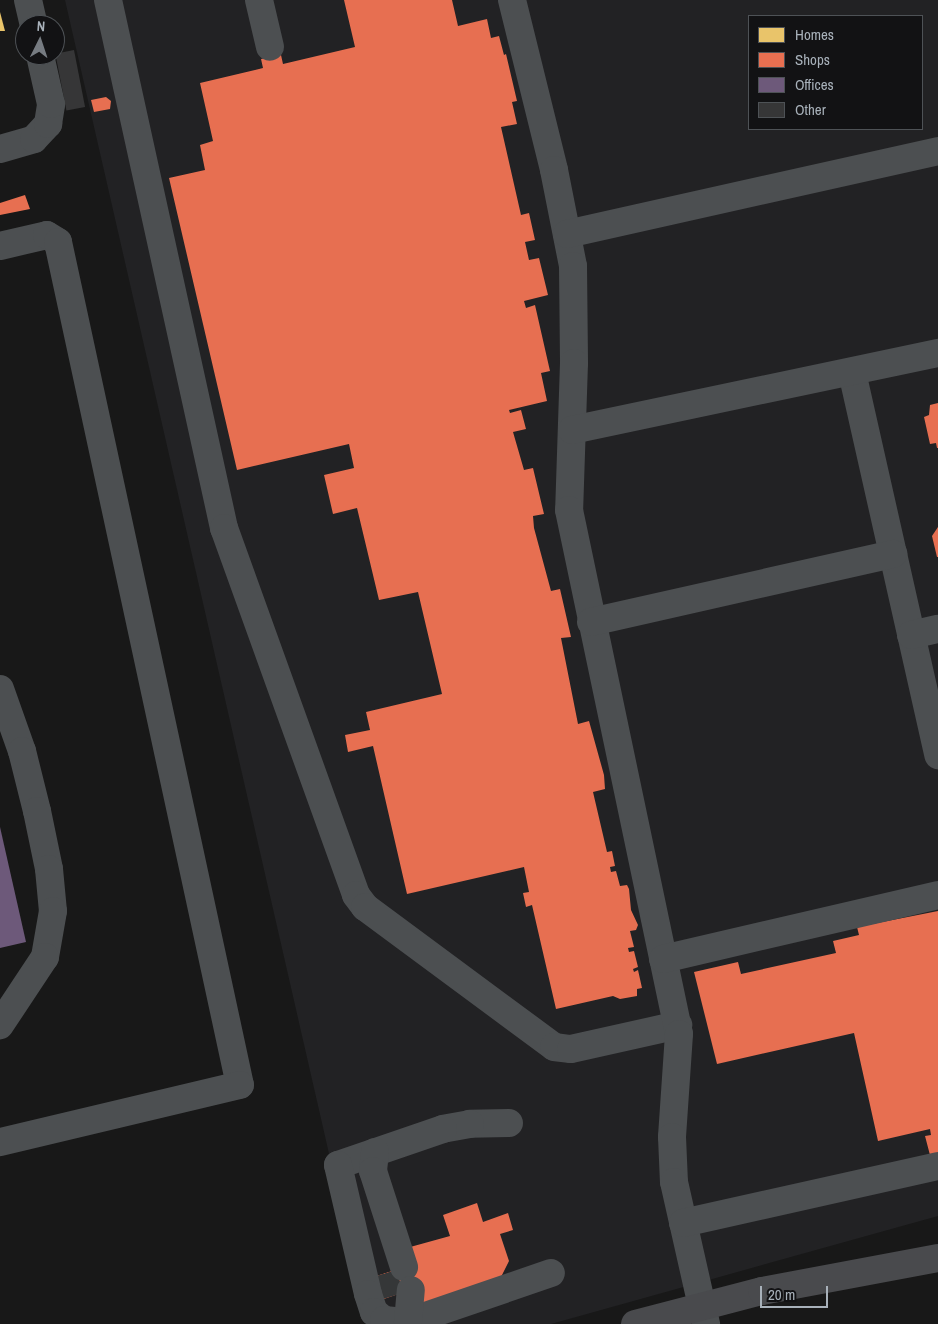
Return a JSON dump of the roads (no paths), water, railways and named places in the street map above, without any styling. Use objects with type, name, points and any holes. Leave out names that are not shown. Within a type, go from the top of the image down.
[{"type":"main road","points":[[635,1324],[704,1315],[938,1258]]},
{"type":"street","points":[[28,0],[32,15]]},
{"type":"street","points":[[108,0],[224,528],[356,895],[365,907],[554,1047],[571,1049],[678,1025]]},
{"type":"street","points":[[259,0],[270,47]]},
{"type":"street","points":[[512,0],[526,46],[567,234],[574,298],[569,510],[591,622],[678,1025],[672,1137],[674,1182],[704,1315]]},
{"type":"street","points":[[0,149],[34,140],[48,124],[51,104],[42,65]]},
{"type":"street","points":[[567,234],[938,151]]},
{"type":"street","points":[[0,246],[47,235],[58,242],[240,1085],[0,1142]]},
{"type":"street","points":[[572,430],[938,353]]},
{"type":"street","points":[[852,372],[938,755]]},
{"type":"street","points":[[591,622],[893,554]]},
{"type":"street","points":[[911,635],[938,629]]},
{"type":"street","points":[[0,689],[22,750],[49,869],[53,911],[45,957],[0,1025]]},
{"type":"street","points":[[663,959],[938,895]]},
{"type":"street","points":[[510,1122],[470,1124],[443,1129],[338,1165],[368,1294],[374,1312],[384,1320],[408,1322],[551,1273]]},
{"type":"street","points":[[364,1156],[373,1171],[397,1282],[408,1322]]},
{"type":"street","points":[[683,1223],[938,1166]]},
{"type":"tunnel","points":[[383,1274],[390,1297]]}]
